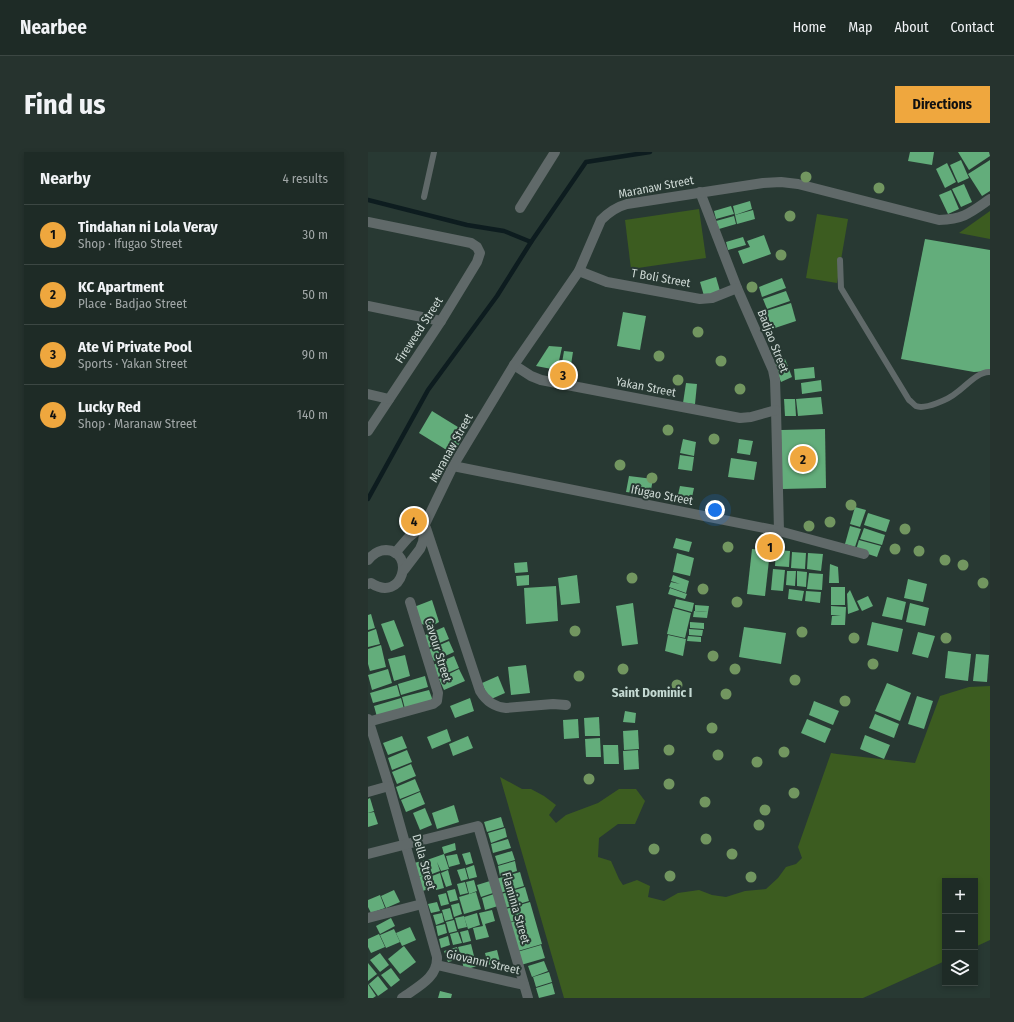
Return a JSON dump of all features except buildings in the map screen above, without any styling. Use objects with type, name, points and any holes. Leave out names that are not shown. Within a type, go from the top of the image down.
[{"type":"street","points":[[520,208],[555,152]]},
{"type":"street","name":"Maranaw Street","points":[[368,584],[371,583],[383,588],[389,588],[395,585],[420,549],[423,542],[425,524],[453,466],[514,365],[579,271],[601,220],[607,213],[626,204],[763,182],[798,184],[939,220],[954,219],[967,215],[990,199]]},
{"type":"street","name":"Badjao Street","points":[[700,192],[737,288],[773,370],[775,380],[779,531]]},
{"type":"street","name":"Fireweed Street","points":[[368,222],[471,244],[477,247],[480,253],[477,262],[441,321],[368,431]]},
{"type":"street","name":"T Boli Street","points":[[579,271],[607,282],[700,299],[712,298],[737,288]]},
{"type":"street","points":[[368,306],[441,321]]},
{"type":"street","name":"Yakan Street","points":[[514,365],[531,376],[541,380],[740,418],[751,417],[776,410]]},
{"type":"street","points":[[368,394],[389,399]]},
{"type":"street","name":"Ifugao Street","points":[[453,466],[779,531],[864,554]]},
{"type":"street","points":[[425,524],[482,695],[487,700],[499,707],[506,708],[553,704],[566,705]]},
{"type":"street","name":"Maranaw Street","points":[[395,553],[408,538],[425,524]]},
{"type":"street","points":[[368,560],[377,552],[389,550],[400,557],[404,570]]},
{"type":"street","name":"Cavour Street","points":[[368,721],[433,704],[437,701],[438,693],[410,602]]},
{"type":"street","name":"Della Street","points":[[368,721],[389,786],[436,951],[437,965]]},
{"type":"street","points":[[368,792],[389,786]]},
{"type":"street","name":"Flaminia Street","points":[[405,844],[478,826],[528,998]]},
{"type":"street","points":[[368,854],[405,844]]},
{"type":"street","points":[[368,918],[422,904]]},
{"type":"street","points":[[402,998],[428,980],[433,975],[437,965]]},
{"type":"street","name":"Giovanni Street","points":[[437,965],[524,985]]},
{"type":"lane","points":[[424,196],[434,152]]},
{"type":"lane","points":[[840,260],[842,288],[909,400],[916,406],[927,407],[944,400],[955,394],[973,379],[990,372]]},
{"type":"green space","points":[[699,209],[706,258],[631,269],[625,220]]},
{"type":"green space","points":[[990,211],[990,239],[959,233]]},
{"type":"green space","points":[[817,214],[848,219],[837,283],[806,278]]},
{"type":"green space","points":[[990,686],[990,940],[978,946],[978,878],[942,878],[942,962],[863,998],[564,998],[500,777],[522,789],[531,789],[556,805],[549,815],[556,823],[566,815],[598,803],[619,789],[636,789],[645,801],[635,824],[618,824],[599,838],[598,857],[611,861],[623,885],[637,880],[650,886],[648,897],[664,901],[678,893],[699,890],[712,895],[726,897],[745,891],[766,889],[778,878],[786,867],[796,864],[802,858],[798,847],[831,753],[915,763],[940,696],[969,687]]},
{"type":"waterway","points":[[368,499],[428,390],[497,296],[531,242],[586,162],[650,152]]},
{"type":"waterway","points":[[368,200],[467,225],[504,231],[531,242]]},
{"type":"place","name":"Ate Vi Private Pool","points":[[563,375]]},
{"type":"place","name":"KC Apartment","points":[[803,459]]},
{"type":"place","name":"Lucky Red","points":[[414,521]]},
{"type":"place","name":"Tindahan ni Lola Veray","points":[[770,547]]},
{"type":"district","name":"Saint Dominic I","points":[[652,692]]}]
